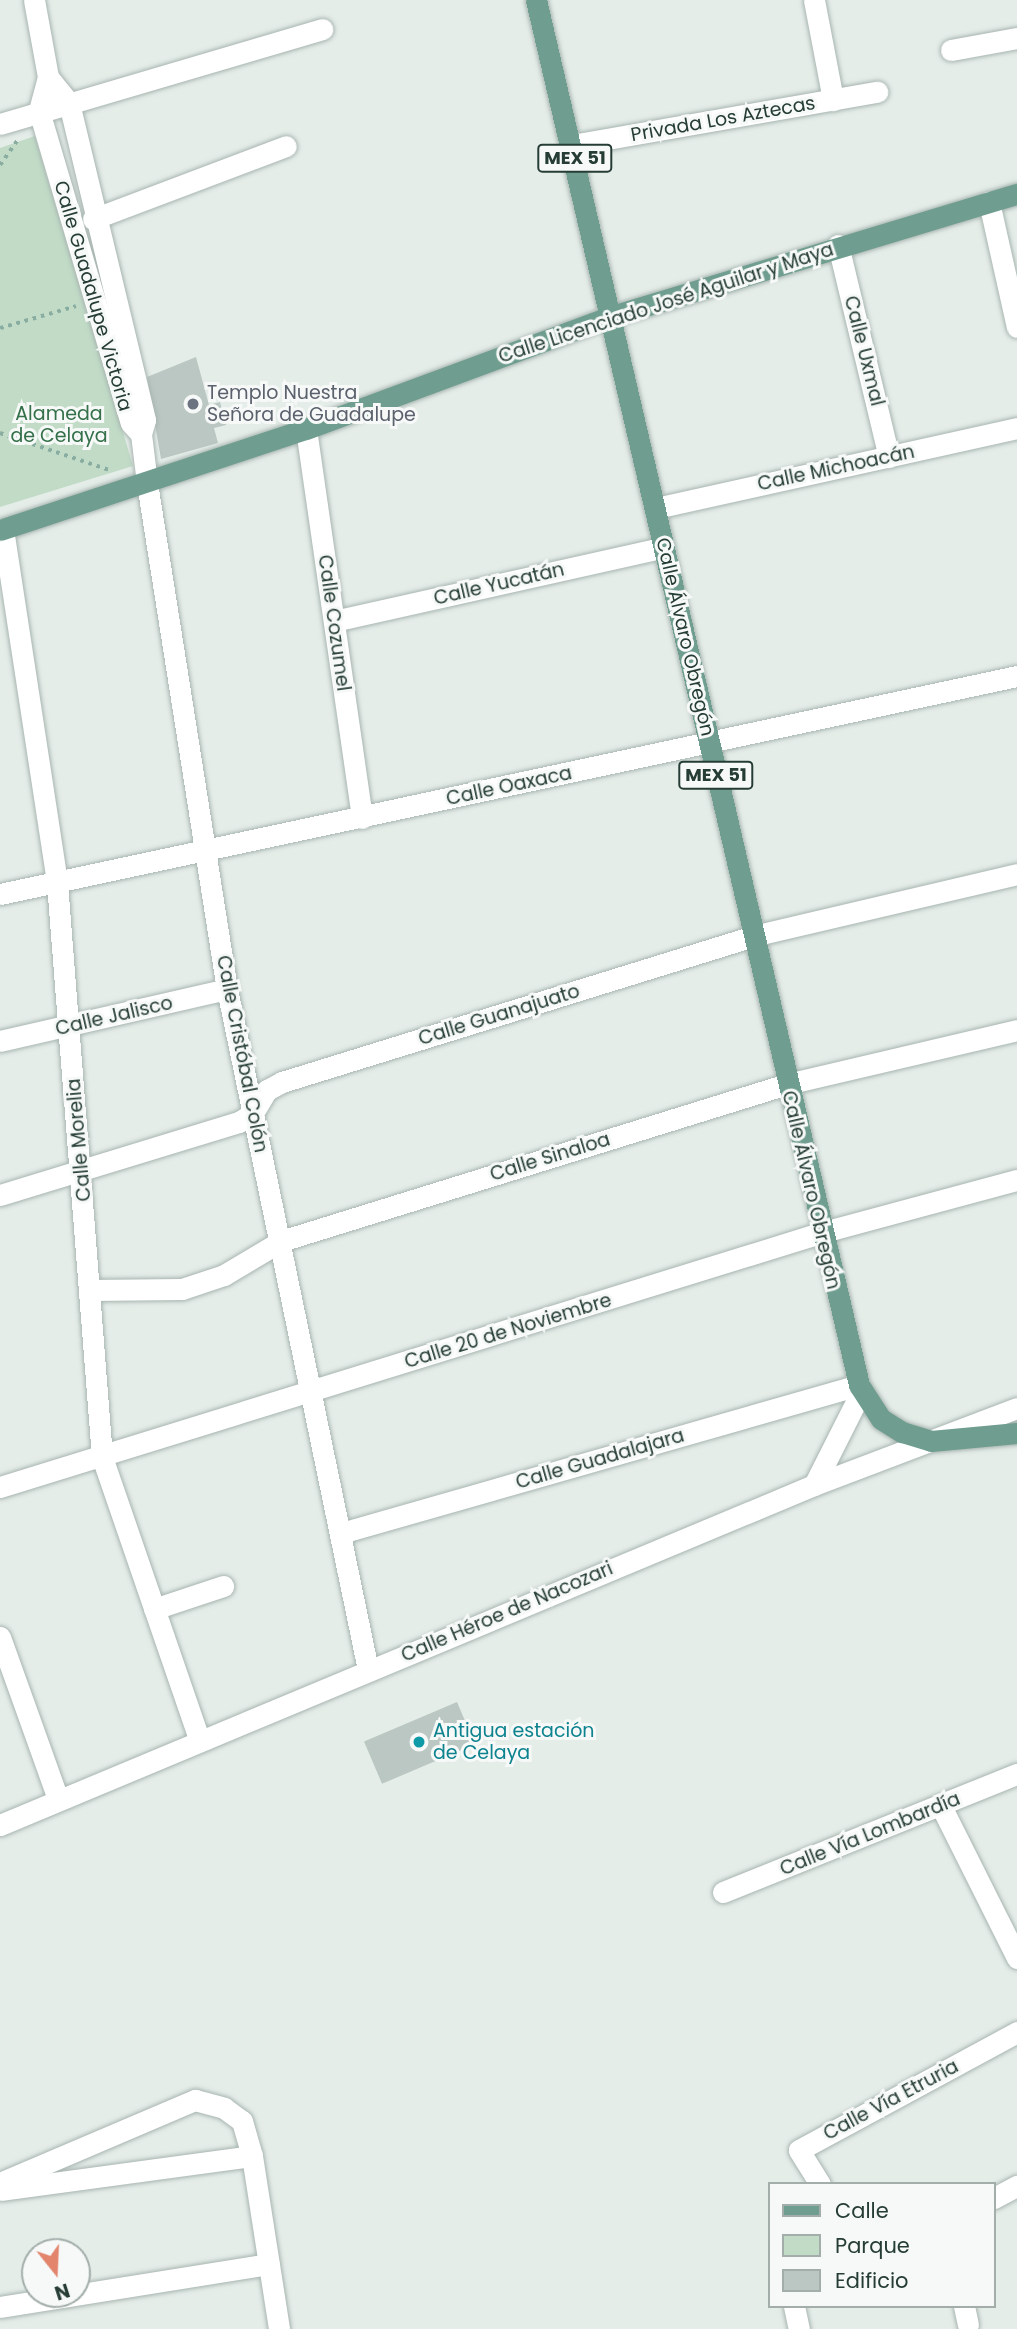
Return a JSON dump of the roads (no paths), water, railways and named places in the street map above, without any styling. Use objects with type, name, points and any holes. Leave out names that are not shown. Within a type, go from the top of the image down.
[{"type":"main road","name":"Calle Álvaro Obregón","points":[[536,0],[656,508],[820,1233],[861,1387],[881,1419],[931,1441]]},
{"type":"main road","name":"Calle Licenciado José Aguilar y Maya","points":[[1,529],[306,429],[612,317],[838,245],[1017,194]]},
{"type":"main road","points":[[931,1441],[1017,1433]]},
{"type":"street","name":"Calle Guadalupe Victoria","points":[[34,0],[48,76],[39,111],[131,424],[141,434],[145,420],[130,343],[93,219],[69,103],[48,76]]},
{"type":"street","name":"Privada Los Aztecas","points":[[814,0],[833,100]]},
{"type":"street","points":[[0,124],[322,29]]},
{"type":"street","points":[[951,50],[1017,38]]},
{"type":"street","name":"Privada Los Aztecas","points":[[572,145],[877,92]]},
{"type":"street","points":[[93,219],[286,146]]},
{"type":"street","points":[[989,202],[1017,327]]},
{"type":"street","name":"Calle Uxmal","points":[[838,245],[889,457]]},
{"type":"street","name":"Calle Michoacán","points":[[656,508],[1017,428]]},
{"type":"street","name":"Calle Cozumel","points":[[306,429],[362,818]]},
{"type":"street","name":"Calle Cristóbal Colón","points":[[141,434],[227,989],[313,1393],[368,1670]]},
{"type":"street","name":"Calle Morelia","points":[[1,529],[57,883],[82,1168],[102,1457],[199,1738]]},
{"type":"street","name":"Calle Yucatán","points":[[334,621],[664,547]]},
{"type":"street","name":"Calle Oaxaca","points":[[0,894],[1017,676]]},
{"type":"street","name":"Calle Guanajuato","points":[[0,1195],[239,1122],[253,1113],[267,1090],[282,1082],[753,936],[1017,874]]},
{"type":"street","name":"Calle Jalisco","points":[[0,1041],[227,989]]},
{"type":"street","name":"Calle Sinaloa","points":[[90,1290],[183,1289],[224,1275],[281,1241],[787,1084],[1017,1030]]},
{"type":"street","name":"Calle 20 de Noviembre","points":[[0,1488],[313,1393],[820,1233],[1017,1180]]},
{"type":"street","points":[[814,1485],[861,1387]]},
{"type":"street","name":"Calle Guadalajara","points":[[341,1534],[861,1387]]},
{"type":"street","name":"Calle Héroe de Nacozari","points":[[0,1825],[199,1738],[814,1485],[1017,1408]]},
{"type":"street","points":[[154,1609],[223,1586]]},
{"type":"street","points":[[0,1637],[58,1799]]},
{"type":"street","name":"Calle Vía Lombardía","points":[[723,1892],[1017,1774]]},
{"type":"street","points":[[941,1806],[1017,1958]]},
{"type":"street","name":"Calle Vía Etruria","points":[[819,2182],[799,2150],[1017,2032]]},
{"type":"street","points":[[0,2183],[195,2100],[224,2108],[242,2120],[252,2156],[279,2329]]},
{"type":"street","points":[[0,2190],[252,2156]]},
{"type":"street","points":[[996,2197],[1017,2186]]},
{"type":"street","points":[[0,2307],[269,2264]]},
{"type":"street","points":[[794,2308],[799,2329]]},
{"type":"place","name":"Templo Nuestra Señora de Guadalupe","points":[[193,404]]},
{"type":"place","name":"Antigua estación de Celaya","points":[[419,1742]]},
{"type":"park label","name":"Alameda de Celaya","points":[[59,425]]}]
